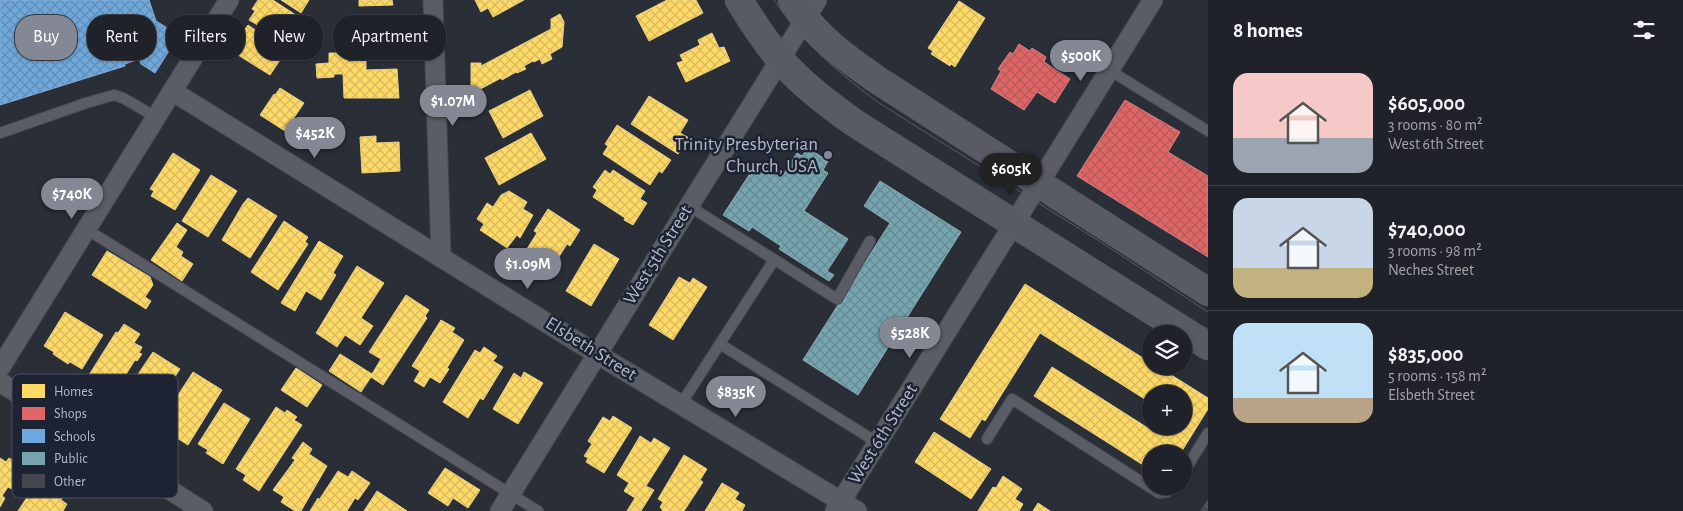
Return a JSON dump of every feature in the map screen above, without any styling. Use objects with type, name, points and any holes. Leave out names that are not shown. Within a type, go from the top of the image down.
[{"type":"main road","points":[[740,0],[752,22],[779,58],[800,80],[853,122],[1208,346]]},
{"type":"main road","points":[[804,6],[822,39],[878,81],[1208,292]]},
{"type":"street","points":[[433,0],[441,256]]},
{"type":"street","name":"West 6th Street","points":[[844,508],[878,443],[1038,182],[1153,0]]},
{"type":"street","points":[[0,368],[172,91],[224,3]]},
{"type":"street","name":"West 5th Street","points":[[500,511],[779,58],[804,6]]},
{"type":"street","name":"Elsbeth Street","points":[[172,91],[681,404],[844,508]]},
{"type":"street","points":[[0,382],[12,390]]},
{"type":"street","points":[[178,495],[203,511]]},
{"type":"lane","points":[[1109,70],[1208,131]]},
{"type":"lane","points":[[0,133],[114,95],[123,98],[156,117]]},
{"type":"lane","points":[[689,206],[837,299],[870,241]]},
{"type":"lane","points":[[86,229],[538,511]]},
{"type":"lane","points":[[681,404],[774,260]]},
{"type":"lane","points":[[720,344],[878,443]]},
{"type":"lane","points":[[987,438],[1012,399],[1142,482]]},
{"type":"lane","points":[[1192,459],[1208,433]]},
{"type":"building: Homes","points":[[258,0],[273,0],[296,15],[255,15],[255,23],[249,20],[255,11],[252,9]]},
{"type":"building: Homes","points":[[281,0],[309,0],[301,13]]},
{"type":"building: Homes","points":[[359,0],[392,0],[393,5],[359,6]]},
{"type":"building: Homes","points":[[475,0],[524,0],[493,17],[488,8],[481,12]]},
{"type":"building: Homes","points":[[667,0],[696,0],[703,13],[649,41],[636,16]]},
{"type":"building: Homes","points":[[959,1],[985,18],[955,67],[951,64],[950,66],[931,54],[933,51],[928,48]]},
{"type":"building: Homes","points":[[560,14],[564,22],[562,47],[550,54],[552,59],[542,64],[540,59],[533,61],[524,66],[526,69],[502,80],[501,78],[473,93],[473,91],[471,92],[471,63],[481,63],[481,66],[551,29],[551,19]]},
{"type":"building: Homes","points":[[248,25],[255,30],[255,60],[280,60],[270,75],[245,59],[245,29]]},
{"type":"building: Homes","points":[[712,33],[719,48],[724,47],[730,61],[686,82],[677,63],[683,61],[680,55],[700,45],[698,40]]},
{"type":"building: Homes","points":[[329,53],[333,53],[333,60],[348,60],[348,62],[366,61],[366,70],[397,69],[399,98],[344,98],[343,74],[334,74],[334,77],[317,78],[316,64],[329,63]]},
{"type":"building: Homes","points":[[280,88],[304,103],[285,131],[260,115]]},
{"type":"building: Homes","points":[[530,90],[543,116],[503,138],[489,111]]},
{"type":"building: Homes","points":[[649,96],[688,120],[680,133],[689,138],[678,154],[631,124]]},
{"type":"building: Homes","points":[[617,125],[671,160],[662,173],[659,171],[650,185],[603,154],[608,146],[605,144]]},
{"type":"building: Homes","points":[[531,133],[546,159],[499,185],[485,158]]},
{"type":"building: Homes","points":[[376,136],[376,143],[399,142],[400,171],[362,173],[360,137]]},
{"type":"building: Homes","points":[[173,153],[200,170],[175,210],[151,196],[154,191],[150,189]]},
{"type":"building: Homes","points":[[605,170],[610,174],[613,170],[645,191],[640,199],[647,203],[633,225],[593,197],[597,190],[593,187]]},
{"type":"building: Homes","points":[[211,175],[237,191],[208,237],[182,221]]},
{"type":"building: Homes","points":[[509,191],[527,202],[523,209],[533,215],[520,238],[517,235],[507,248],[480,230],[484,224],[477,219],[487,203],[493,207],[501,195]]},
{"type":"building: Homes","points":[[248,198],[277,216],[250,258],[222,240]]},
{"type":"building: Homes","points":[[548,209],[580,230],[570,246],[567,244],[548,274],[525,259],[529,254],[525,252],[537,233],[534,231]]},
{"type":"building: Homes","points":[[284,221],[308,237],[305,242],[308,244],[278,290],[251,272]]},
{"type":"building: Homes","points":[[177,223],[187,230],[176,247],[183,252],[181,256],[193,264],[182,281],[151,260]]},
{"type":"building: Homes","points":[[319,241],[343,256],[333,273],[336,275],[321,300],[306,291],[295,311],[281,303]]},
{"type":"building: Homes","points":[[594,244],[619,259],[591,306],[566,291]]},
{"type":"building: Homes","points":[[107,251],[150,277],[153,285],[145,297],[151,301],[146,309],[92,275]]},
{"type":"building: Homes","points":[[357,266],[384,283],[361,318],[373,326],[360,345],[345,335],[337,347],[316,333]]},
{"type":"building: Homes","points":[[679,277],[690,283],[693,278],[707,287],[673,340],[649,325]]},
{"type":"building: Homes","points":[[1025,284],[1142,357],[1142,375],[1171,375],[1187,385],[1142,385],[1142,397],[1040,333],[985,421],[982,419],[970,438],[940,419]]},
{"type":"building: Homes","points":[[406,295],[429,310],[425,316],[427,318],[383,385],[371,377],[361,392],[329,371],[340,354],[372,374],[381,359],[369,352]]},
{"type":"building: Homes","points":[[65,312],[103,335],[82,369],[70,362],[68,364],[44,346]]},
{"type":"building: Homes","points":[[441,320],[455,328],[452,332],[464,340],[440,383],[430,377],[424,387],[414,381],[420,371],[412,366]]},
{"type":"building: Homes","points":[[124,324],[140,334],[134,343],[142,347],[139,353],[142,354],[137,361],[135,360],[126,374],[90,374],[116,332],[118,333]]},
{"type":"building: Homes","points":[[484,347],[497,356],[493,361],[503,367],[483,400],[480,398],[468,418],[443,402],[475,350],[480,353]]},
{"type":"building: Homes","points":[[153,352],[180,369],[177,374],[138,374]]},
{"type":"building: Homes","points":[[1052,367],[1142,424],[1142,435],[1192,435],[1186,445],[1142,445],[1142,464],[1034,396]]},
{"type":"building: Homes","points":[[296,368],[322,385],[307,407],[281,390]]},
{"type":"building: Homes","points":[[193,372],[222,390],[188,445],[178,439],[178,395]]},
{"type":"building: Homes","points":[[524,372],[543,383],[518,424],[493,409],[514,373],[521,378]]},
{"type":"building: Homes","points":[[1192,388],[1208,398],[1208,409],[1192,435]]},
{"type":"building: Homes","points":[[224,403],[250,419],[223,464],[206,453],[208,450],[198,444]]},
{"type":"building: Homes","points":[[276,407],[285,413],[287,410],[297,417],[294,420],[302,425],[259,491],[243,480],[246,475],[236,469]]},
{"type":"building: Homes","points":[[613,416],[632,428],[604,473],[586,462],[588,458],[584,456],[592,444],[588,441],[603,417],[610,421]]},
{"type":"building: Homes","points":[[934,432],[991,469],[971,499],[915,462]]},
{"type":"building: Homes","points":[[640,436],[651,443],[654,438],[670,448],[646,486],[654,490],[641,511],[627,511],[635,498],[624,491],[629,483],[617,475]]},
{"type":"building: Homes","points":[[303,442],[312,449],[309,454],[327,466],[301,511],[295,511],[281,502],[284,497],[273,490],[295,460],[292,458]]},
{"type":"building: Homes","points":[[684,455],[707,469],[700,480],[703,482],[684,511],[663,511],[660,507],[663,502],[658,499]]},
{"type":"building: Homes","points":[[0,458],[6,462],[9,458],[12,460],[12,489],[8,487],[2,496],[5,498],[0,507]]},
{"type":"building: Homes","points":[[445,468],[480,490],[468,508],[453,498],[448,506],[428,493]]},
{"type":"building: Homes","points":[[338,471],[348,477],[352,471],[370,483],[358,500],[355,498],[347,511],[310,511],[318,498],[319,500]]},
{"type":"building: Homes","points":[[1003,476],[1022,489],[1015,499],[1023,504],[1019,511],[978,511],[993,487],[996,488]]},
{"type":"building: Homes","points":[[722,483],[739,493],[735,499],[745,505],[742,511],[705,511]]},
{"type":"building: Homes","points":[[377,491],[407,511],[364,511]]},
{"type":"building: Homes","points":[[27,498],[62,498],[61,500],[67,504],[63,511],[18,511]]},
{"type":"building: Homes","points":[[1038,503],[1050,511],[1033,511]]},
{"type":"building: Shops","points":[[1019,44],[1030,51],[1032,48],[1046,57],[1044,62],[1070,79],[1055,103],[1037,92],[1024,110],[991,89],[1001,71],[998,69],[1010,52],[1013,54]]},
{"type":"building: Shops","points":[[1125,100],[1180,132],[1168,152],[1208,176],[1208,257],[1077,176]]},
{"type":"building: Schools","points":[[0,0],[149,0],[154,15],[87,15],[87,60],[136,60],[125,64],[125,66],[0,105]]},
{"type":"building: Schools","points":[[156,21],[166,27],[166,56],[155,73],[141,64],[139,60],[156,60]]},
{"type":"building: Public","points":[[808,148],[828,161],[823,170],[828,173],[804,211],[848,239],[827,271],[834,275],[829,281],[779,249],[781,246],[752,227],[749,231],[723,215],[751,172],[755,175],[764,162],[783,175],[797,153],[802,156]]},
{"type":"building: Public","points":[[880,181],[961,232],[858,395],[803,360],[890,223],[864,206]]},
{"type":"building: Other","points":[[1208,500],[1208,511],[1201,511]]},
{"type":"tram line","points":[[748,0],[779,40],[812,75],[847,107],[887,137],[1208,337]]},
{"type":"tram line","points":[[774,0],[796,30],[822,56],[879,103],[1208,312]]},
{"type":"place","name":"Trinity Presbyterian Church, USA","points":[[828,155]]}]
